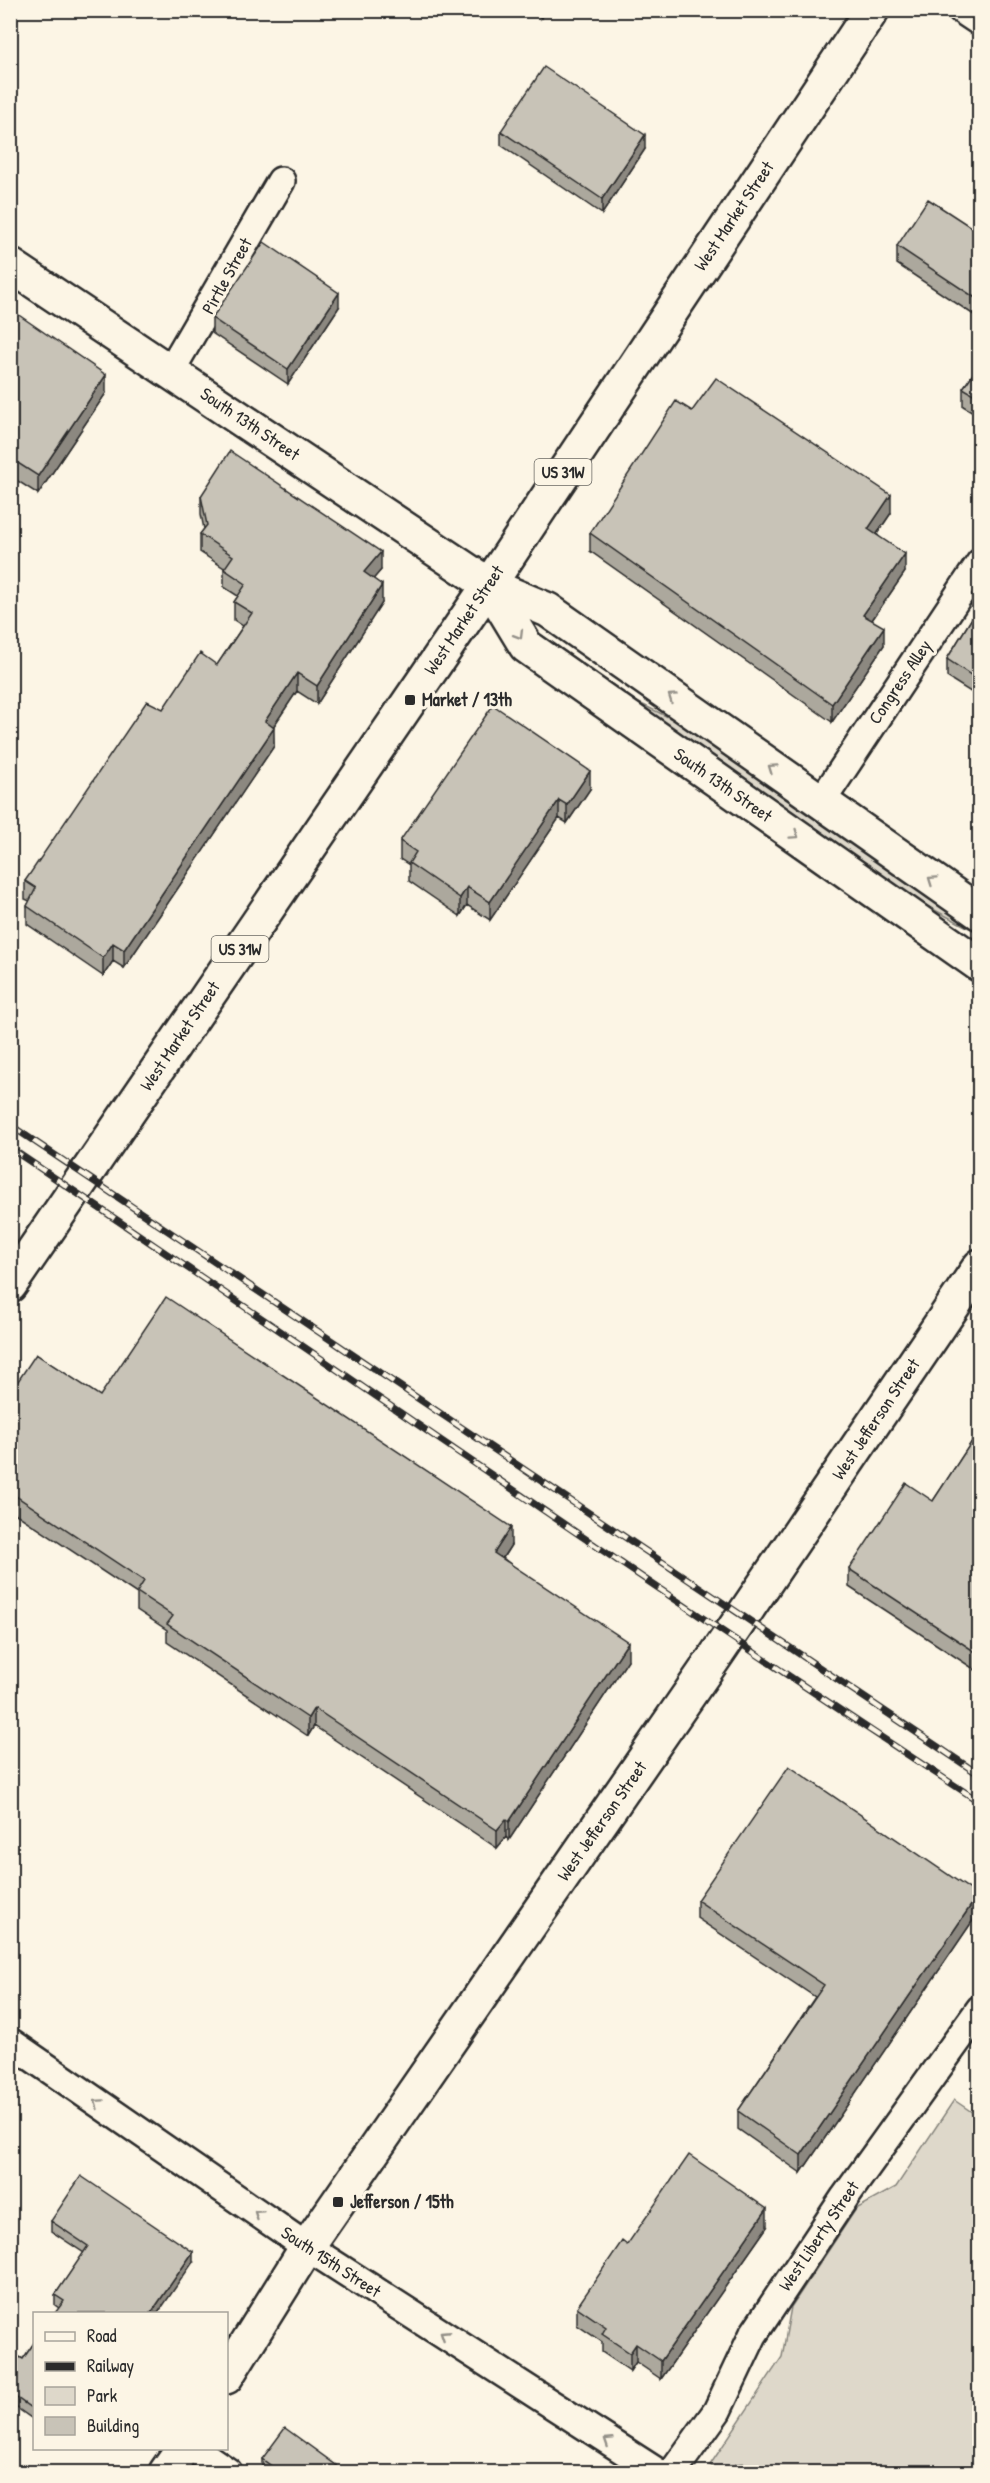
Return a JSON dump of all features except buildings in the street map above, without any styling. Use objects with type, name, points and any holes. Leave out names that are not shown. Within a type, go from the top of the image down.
[{"type":"street","name":"West Market Street","points":[[10,1286],[489,585],[872,10]]},
{"type":"street","points":[[962,10],[980,22]]},
{"type":"street","name":"Pirtle Street","points":[[171,370],[281,181]]},
{"type":"street","name":"South 13th Street","points":[[10,264],[489,585],[548,610],[980,913]]},
{"type":"street","name":"Congress Alley","points":[[820,802],[980,562]]},
{"type":"street","name":"South 13th Street","points":[[489,585],[526,646],[980,965]]},
{"type":"street","name":"West Jefferson Street","points":[[228,2374],[307,2247],[717,1654],[980,1266]]},
{"type":"street","name":"West Liberty Street","points":[[673,2472],[717,2410],[759,2325],[845,2197],[980,2009]]},
{"type":"street","name":"South 15th Street","points":[[10,2042],[307,2247],[657,2472]]},
{"type":"street","points":[[166,2472],[182,2450]]},
{"type":"street","points":[[195,2450],[228,2472]]},
{"type":"green space","points":[[536,631],[639,703],[718,741],[979,926],[979,933],[890,887],[534,636]]},
{"type":"green space","points":[[954,2100],[979,2117],[979,2472],[757,2472],[743,2463],[736,2464],[730,2472],[722,2472],[710,2465],[782,2357],[791,2307],[856,2209],[896,2187]]},
{"type":"railway","points":[[10,1125],[980,1775]]},
{"type":"railway","points":[[10,1148],[615,1559],[980,1802]]},
{"type":"place","name":"Market / 13th","points":[[410,700]]},
{"type":"place","name":"Jefferson / 15th","points":[[338,2202]]}]
